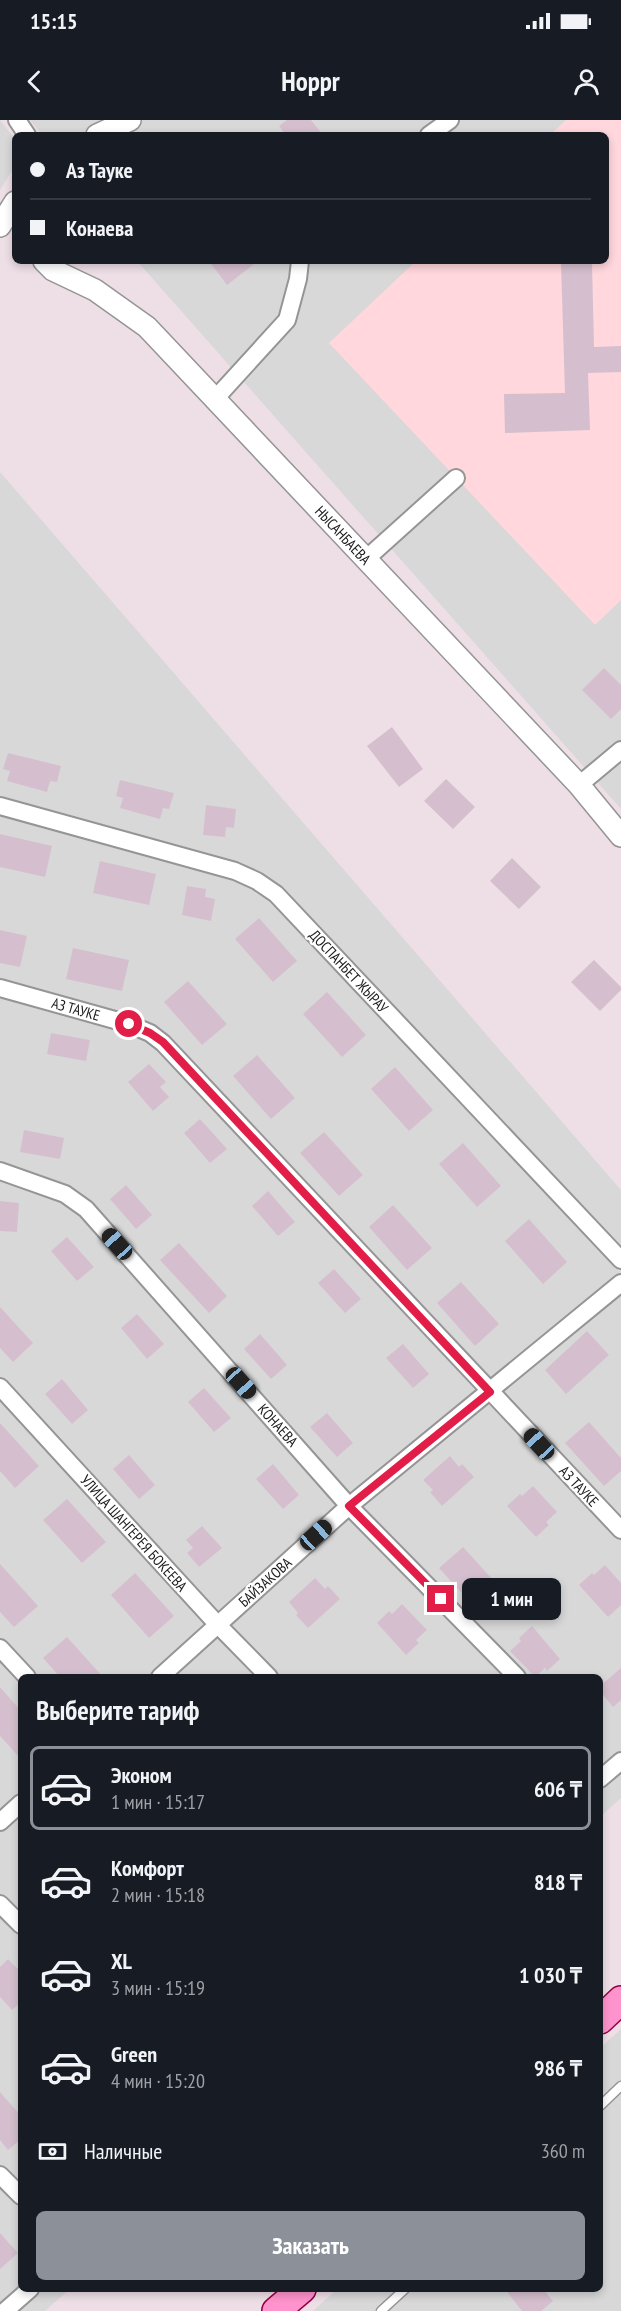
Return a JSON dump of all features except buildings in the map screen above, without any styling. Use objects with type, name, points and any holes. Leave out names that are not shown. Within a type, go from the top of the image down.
[{"type":"main road","points":[[603,2017],[621,2000]]},
{"type":"main road","points":[[276,2311],[298,2292]]},
{"type":"street","points":[[104,132],[130,120]]},
{"type":"street","points":[[433,132],[450,120]]},
{"type":"street","name":"НЫСАНБАЕВА","points":[[47,264],[53,270],[95,290],[147,327],[579,785],[621,836]]},
{"type":"street","points":[[215,399],[287,320],[300,264]]},
{"type":"street","points":[[366,559],[456,478]]},
{"type":"street","points":[[579,785],[621,750]]},
{"type":"street","name":"ДОСПАНБЕТ ЖЫРАУ","points":[[0,806],[236,871],[257,880],[276,894],[621,1260]]},
{"type":"street","name":"АЗ ТАУКЕ","points":[[0,988],[129,1024],[150,1033],[163,1042],[621,1530]]},
{"type":"street","name":"КОНАЕВА","points":[[0,1171],[65,1194],[86,1209],[349,1506],[514,1674]]},
{"type":"street","name":"БАЙЗАКОВА","points":[[163,1674],[349,1506],[621,1283]]},
{"type":"street","name":"УЛИЦА ШАНГЕРЕЯ БОКЕЕВА","points":[[0,1387],[218,1625],[266,1674]]},
{"type":"street","points":[[0,1648],[24,1674]]},
{"type":"street","points":[[0,1822],[18,1806]]},
{"type":"street","points":[[0,1904],[18,1922]]},
{"type":"street","points":[[0,2175],[18,2193]]},
{"type":"street","points":[[5,2311],[27,2292]]},
{"type":"lane","points":[[603,2103],[621,2086]]},
{"type":"lane","points":[[381,2311],[402,2292]]},
{"type":"shaded area","points":[[0,120],[12,135],[12,171],[0,190]]},
{"type":"shaded area","points":[[30,120],[621,120],[621,809],[140,264],[609,264],[609,132],[40,132]]},
{"type":"shaded area","points":[[566,120],[621,120],[621,600],[595,625],[329,343],[413,264],[609,264],[609,132],[553,132]]},
{"type":"shaded area","points":[[0,472],[621,1190],[621,1798],[603,1814],[603,1674],[18,1674],[18,2292],[67,2292],[45,2311],[0,2311]]},
{"type":"shaded area","points":[[621,2029],[621,2311],[313,2311],[334,2292],[603,2292],[603,2045]]},
{"type":"route","points":[[129,1024],[150,1033],[163,1042],[490,1392],[349,1506],[441,1599]]}]
